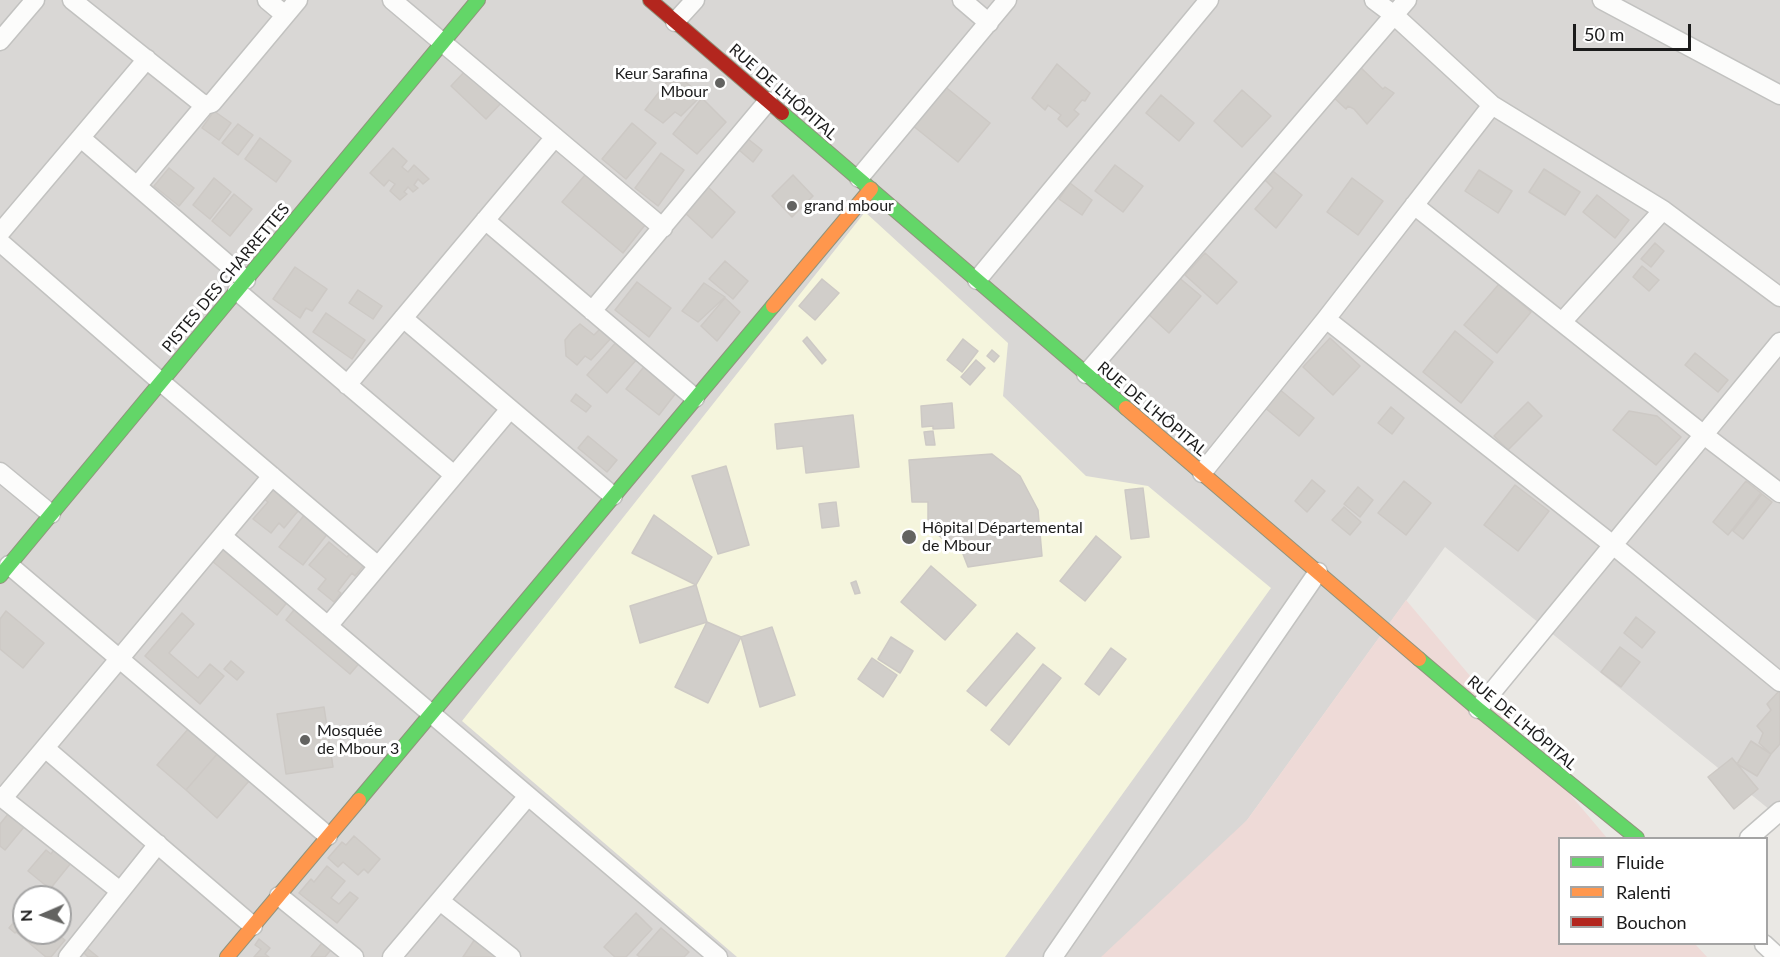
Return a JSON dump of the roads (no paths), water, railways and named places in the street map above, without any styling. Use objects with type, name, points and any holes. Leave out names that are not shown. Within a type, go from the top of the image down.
[{"type":"street","points":[[0,41],[36,0]]},
{"type":"street","points":[[72,0],[205,105],[212,104],[298,0]]},
{"type":"street","points":[[267,0],[285,15]]},
{"type":"street","points":[[392,0],[663,228]]},
{"type":"street","name":"PISTES DES CHARRETTES","points":[[5,571],[478,0]]},
{"type":"street","name":"RUE DE L'HÔPITAL","points":[[650,0],[1478,709],[1636,837]]},
{"type":"street","points":[[675,22],[695,0]]},
{"type":"street","points":[[962,0],[989,23]]},
{"type":"street","points":[[227,957],[695,398],[1007,0]]},
{"type":"street","points":[[977,280],[1209,0]]},
{"type":"street","points":[[1374,0],[1394,15],[1492,105],[1663,210],[1780,297]]},
{"type":"street","points":[[1086,374],[1407,0]]},
{"type":"street","points":[[1602,0],[1780,95]]},
{"type":"street","points":[[0,234],[147,59]]},
{"type":"street","points":[[592,311],[768,101]]},
{"type":"street","points":[[137,186],[205,105]]},
{"type":"street","points":[[1202,473],[1326,319],[1492,105]]},
{"type":"street","points":[[348,385],[555,137]]},
{"type":"street","points":[[81,138],[137,186],[348,385],[454,475]]},
{"type":"street","points":[[1414,205],[1780,494]]},
{"type":"street","points":[[1562,322],[1663,210]]},
{"type":"street","points":[[485,220],[695,398]]},
{"type":"street","points":[[0,242],[378,566]]},
{"type":"street","points":[[403,318],[613,496]]},
{"type":"street","points":[[1326,319],[1613,545],[1780,682]]},
{"type":"street","points":[[1478,709],[1780,342]]},
{"type":"street","points":[[328,626],[510,409]]},
{"type":"street","points":[[0,472],[51,514]]},
{"type":"street","points":[[120,891],[1,797],[45,748],[272,476]]},
{"type":"street","points":[[222,536],[528,796],[709,954]]},
{"type":"street","points":[[5,571],[119,659],[328,836]]},
{"type":"street","points":[[1053,957],[1318,572]]},
{"type":"street","points":[[45,748],[254,926]]},
{"type":"street","points":[[392,957],[528,796]]},
{"type":"street","points":[[1750,837],[1780,811]]},
{"type":"street","points":[[68,957],[158,844]]},
{"type":"street","points":[[279,896],[354,957]]},
{"type":"street","points":[[440,901],[510,957]]},
{"type":"street","points":[[1765,945],[1778,957]]},
{"type":"place","name":"Keur Sarafina Mbour","points":[[720,83]]},
{"type":"place","name":"grand mbour","points":[[792,206]]},
{"type":"place","name":"Hôpital Départemental de Mbour","points":[[909,537]]},
{"type":"place","name":"Mosquée de Mbour 3","points":[[305,740]]}]
